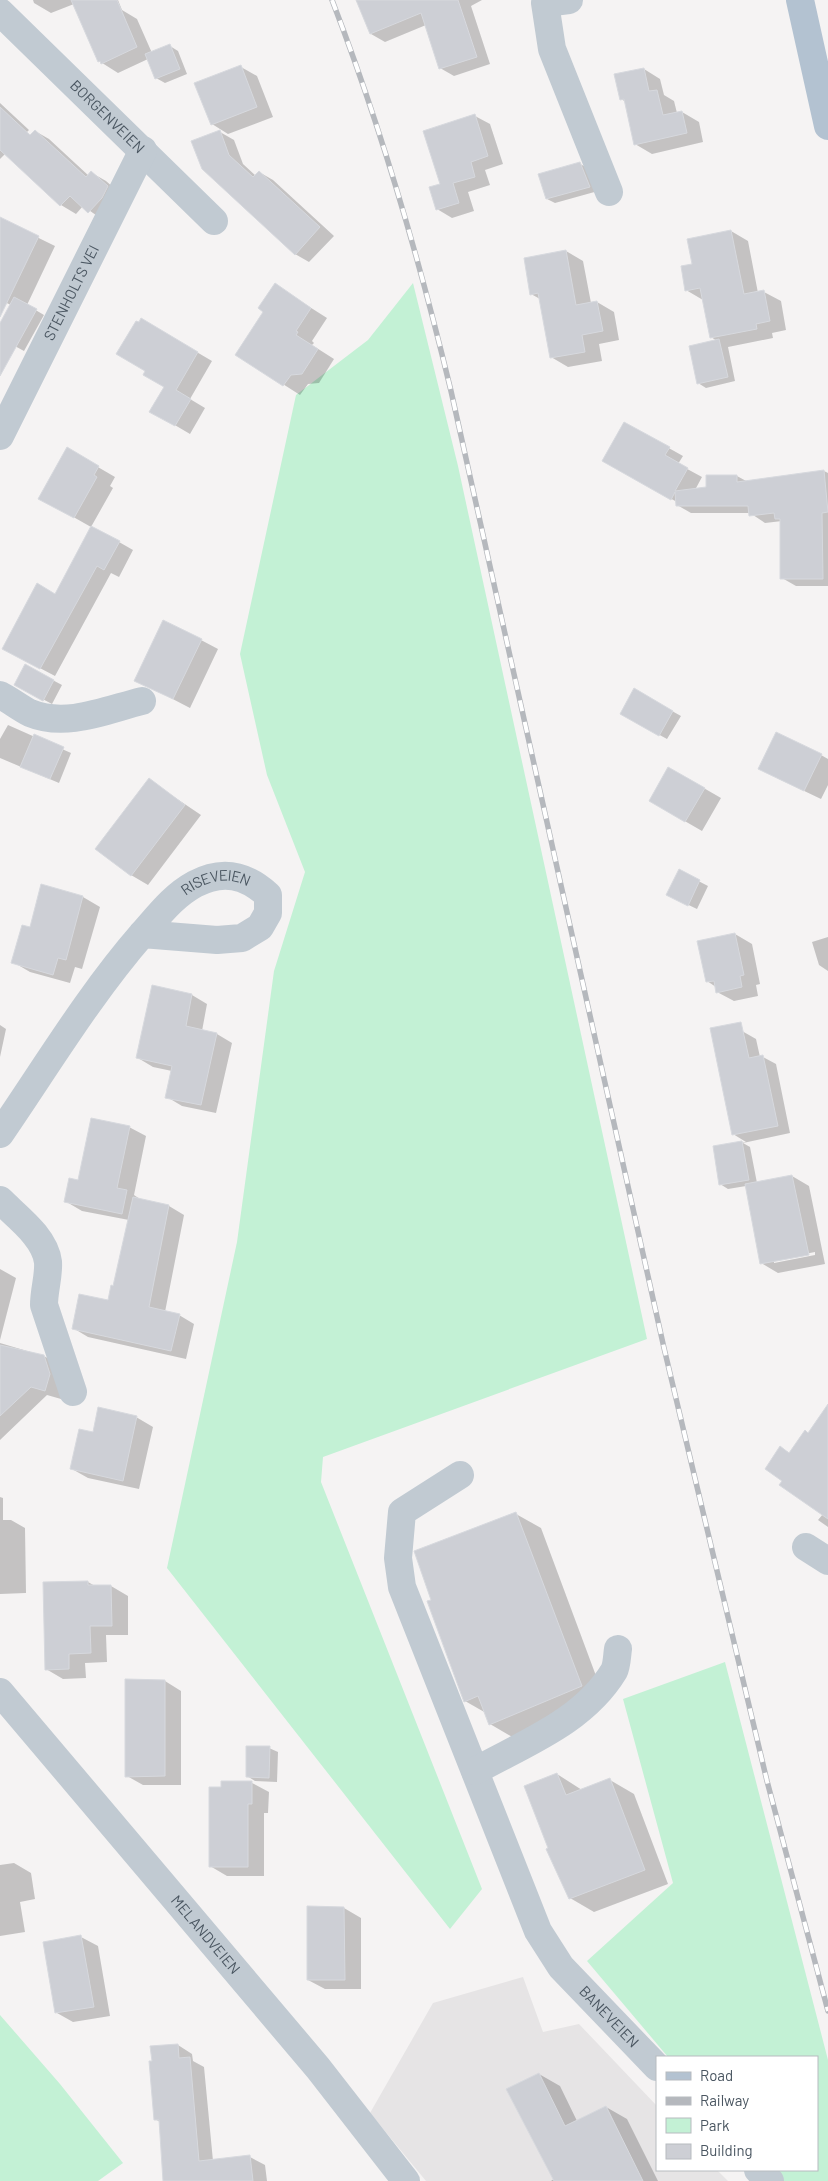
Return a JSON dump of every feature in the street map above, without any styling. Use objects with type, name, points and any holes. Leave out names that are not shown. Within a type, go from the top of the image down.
[{"type":"main road","points":[[800,0],[828,126]]},
{"type":"street","points":[[569,0],[545,3],[552,49],[609,192]]},
{"type":"street","name":"BORGENVEIEN","points":[[0,12],[214,221]]},
{"type":"street","name":"STENHOLTS VEI","points":[[0,436],[142,150]]},
{"type":"street","points":[[0,695],[30,713],[51,718],[71,719],[142,701]]},
{"type":"street","points":[[0,1134],[79,1016],[126,952],[142,934]]},
{"type":"street","points":[[0,1200],[38,1238],[45,1250],[48,1262],[44,1305],[73,1392]]},
{"type":"street","name":"BANEVEIEN","points":[[460,1475],[402,1512],[398,1558],[402,1587],[538,1931],[560,1967],[656,2066]]},
{"type":"street","points":[[475,1771],[565,1723],[592,1697],[615,1670],[618,1649]]},
{"type":"street","name":"MELANDVEIEN","points":[[0,1692],[318,2068],[406,2181]]},
{"type":"street","points":[[759,2171],[770,2181]]},
{"type":"shaded area","points":[[523,1977],[543,2032],[579,2024],[656,2105],[656,2171],[718,2171],[728,2181],[426,2181],[370,2113],[433,2003]]},
{"type":"green space","points":[[413,283],[458,466],[647,1339],[323,1457],[321,1482],[482,1889],[450,1929],[167,1568],[237,1242],[274,971],[305,872],[267,775],[240,654],[296,395],[368,340]]},
{"type":"green space","points":[[725,1662],[828,2060],[828,2181],[772,2181],[764,2171],[818,2171],[818,2056],[667,2056],[587,1961],[673,1883],[623,1699]]},
{"type":"green space","points":[[0,2015],[60,2084],[123,2163],[98,2181],[0,2181]]},
{"type":"building","points":[[71,0],[117,0],[137,47],[101,64],[100,61],[98,62]]},
{"type":"building","points":[[356,0],[458,0],[477,57],[439,69],[421,13],[370,34]]},
{"type":"building","points":[[170,44],[180,69],[155,79],[145,54]]},
{"type":"building","points":[[241,65],[257,107],[211,125],[194,83]]},
{"type":"building","points":[[644,68],[649,91],[657,90],[663,115],[682,111],[687,133],[634,145],[624,99],[620,100],[614,74]]},
{"type":"building","points":[[0,107],[30,135],[35,130],[86,177],[91,171],[108,186],[102,198],[88,213],[70,196],[60,206],[0,150]]},
{"type":"building","points":[[475,114],[488,156],[471,162],[475,177],[453,183],[459,203],[436,210],[429,187],[440,184],[423,131]]},
{"type":"building","points":[[220,130],[229,155],[253,177],[259,171],[320,227],[295,255],[202,169],[191,141]]},
{"type":"building","points":[[580,162],[590,187],[546,199],[538,174]]},
{"type":"building","points":[[0,217],[39,236],[0,317]]},
{"type":"building","points":[[731,230],[744,294],[764,290],[770,321],[756,324],[757,329],[710,338],[700,288],[685,291],[681,266],[692,264],[687,239]]},
{"type":"building","points":[[566,250],[576,305],[597,301],[603,331],[582,335],[585,352],[550,358],[538,293],[530,295],[524,258]]},
{"type":"building","points":[[275,283],[311,308],[296,331],[298,332],[296,335],[318,349],[302,374],[291,375],[283,386],[235,355],[263,312],[258,308]]},
{"type":"building","points":[[14,297],[37,309],[0,376],[0,323]]},
{"type":"building","points":[[141,318],[198,352],[176,390],[191,399],[175,426],[149,412],[164,387],[143,375],[145,371],[116,354],[136,321],[139,322]]},
{"type":"building","points":[[719,339],[728,377],[697,384],[689,346]]},
{"type":"building","points":[[624,422],[670,447],[665,455],[688,468],[675,491],[706,487],[706,475],[737,475],[737,482],[824,470],[828,512],[822,513],[823,579],[780,579],[780,519],[775,519],[774,513],[749,516],[748,506],[676,506],[675,492],[671,500],[602,461]]},
{"type":"building","points":[[67,447],[99,466],[94,475],[97,477],[74,518],[38,499]]},
{"type":"building","points":[[91,526],[120,541],[104,570],[97,566],[40,669],[2,649],[37,583],[55,594]]},
{"type":"building","points":[[163,620],[202,639],[173,699],[134,681]]},
{"type":"building","points":[[25,664],[54,680],[43,701],[14,685]]},
{"type":"building","points":[[634,688],[673,711],[659,736],[620,714]]},
{"type":"building","points":[[776,732],[822,754],[804,791],[758,769]]},
{"type":"building","points":[[34,734],[64,747],[50,779],[20,767]]},
{"type":"building","points":[[668,767],[705,788],[685,822],[649,801]]},
{"type":"building","points":[[149,778],[185,805],[131,876],[95,849]]},
{"type":"building","points":[[679,869],[700,880],[688,906],[666,895]]},
{"type":"building","points":[[41,884],[83,896],[66,960],[58,958],[53,975],[11,963],[22,925],[30,927]]},
{"type":"building","points":[[735,933],[744,975],[740,976],[742,987],[716,993],[714,981],[706,982],[697,941]]},
{"type":"building","points":[[152,985],[192,994],[186,1026],[217,1033],[201,1105],[165,1098],[172,1066],[136,1058]]},
{"type":"building","points":[[741,1022],[749,1058],[763,1055],[778,1126],[732,1135],[710,1028]]},
{"type":"building","points":[[91,1118],[130,1126],[117,1188],[127,1190],[122,1214],[64,1202],[69,1178],[78,1180]]},
{"type":"building","points":[[742,1141],[749,1180],[719,1185],[713,1146]]},
{"type":"building","points":[[792,1175],[809,1255],[760,1264],[745,1184]]},
{"type":"building","points":[[133,1197],[169,1205],[149,1307],[180,1314],[171,1351],[72,1329],[79,1294],[108,1300],[111,1285],[113,1286]]},
{"type":"building","points":[[0,1345],[44,1355],[50,1374],[45,1391],[31,1387],[0,1416]]},
{"type":"building","points":[[828,1404],[828,1519],[779,1485],[782,1481],[765,1469],[780,1446],[789,1453],[805,1430],[808,1433]]},
{"type":"building","points":[[98,1407],[137,1416],[123,1481],[70,1469],[79,1429],[93,1432]]},
{"type":"building","points":[[516,1512],[582,1686],[489,1725],[478,1696],[464,1702],[427,1601],[431,1600],[414,1551]]},
{"type":"building","points":[[88,1581],[88,1585],[111,1585],[112,1626],[90,1626],[91,1653],[69,1654],[69,1669],[45,1670],[43,1582]]},
{"type":"building","points":[[125,1679],[165,1680],[165,1776],[125,1777]]},
{"type":"building","points":[[246,1746],[270,1746],[269,1778],[246,1777]]},
{"type":"building","points":[[557,1773],[566,1795],[610,1778],[645,1870],[569,1899],[546,1849],[548,1848],[524,1786]]},
{"type":"building","points":[[221,1781],[252,1781],[252,1804],[248,1804],[248,1867],[209,1867],[209,1787],[221,1787]]},
{"type":"building","points":[[307,1906],[344,1907],[345,1980],[307,1980]]},
{"type":"building","points":[[81,1935],[94,2007],[55,2013],[43,1942]]},
{"type":"building","points":[[178,2044],[179,2058],[190,2057],[199,2161],[250,2155],[253,2181],[163,2181],[159,2120],[154,2120],[149,2061],[152,2061],[150,2046]]},
{"type":"building","points":[[539,2073],[565,2126],[606,2106],[643,2181],[554,2181],[506,2089]]},
{"type":"railway","points":[[332,0],[367,96],[398,193],[451,391],[664,1348],[767,1781],[828,2011]]}]
